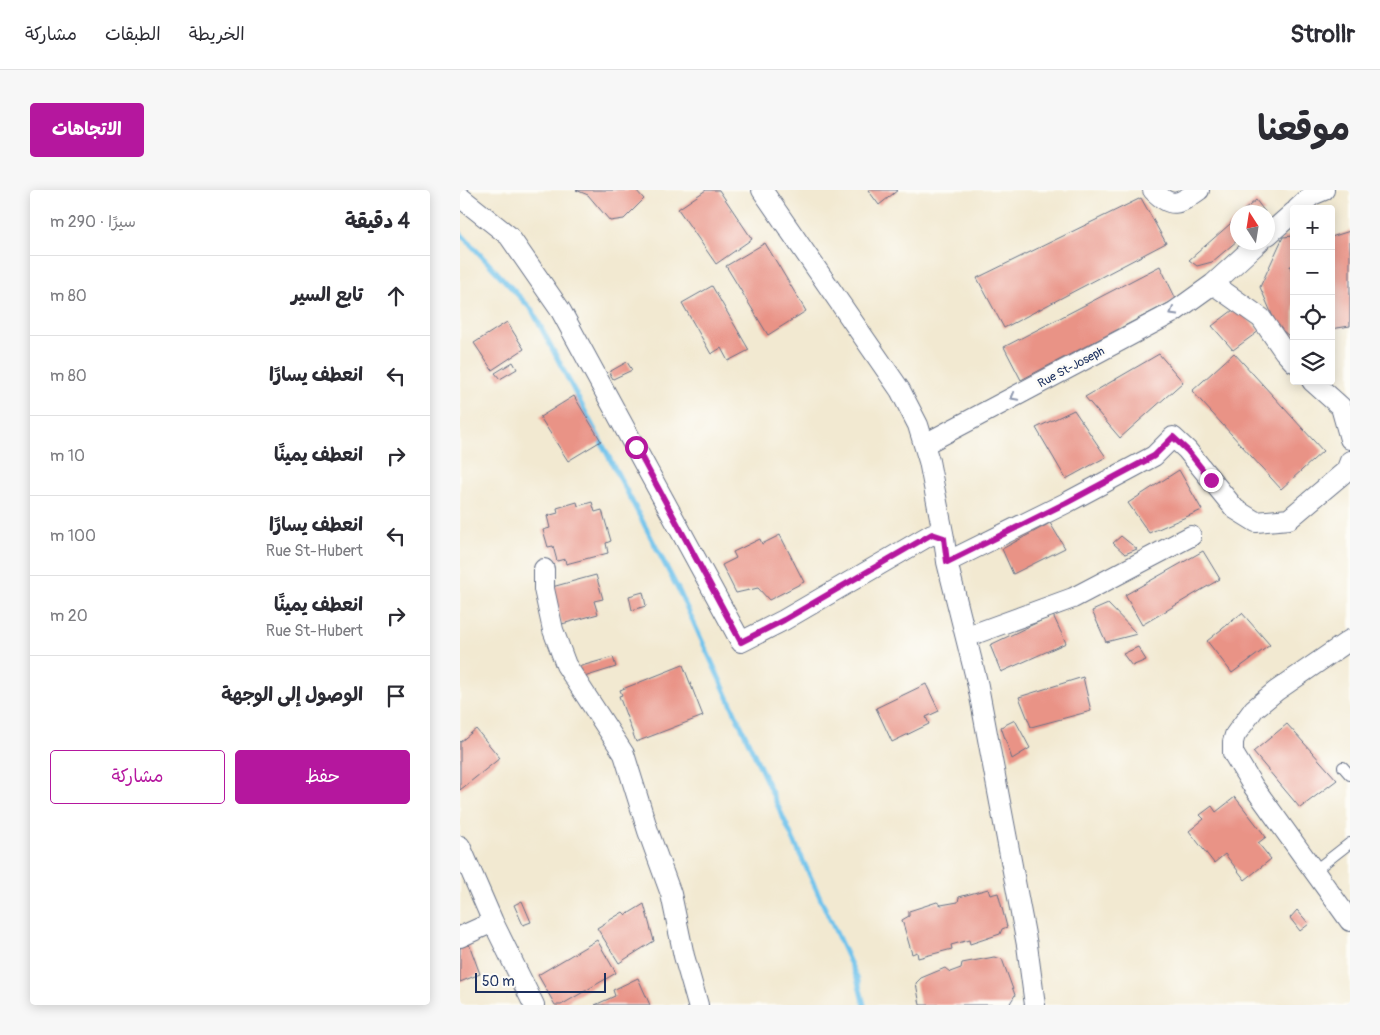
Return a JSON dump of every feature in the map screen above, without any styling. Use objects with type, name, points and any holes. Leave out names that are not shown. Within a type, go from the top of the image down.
[{"type":"street","points":[[762,190],[900,390],[918,425],[925,444],[947,562],[978,686],[1026,935],[1035,1005]]},
{"type":"street","points":[[1153,190],[1165,202],[1173,203],[1182,201],[1199,190]]},
{"type":"street","points":[[1301,205],[1312,195],[1324,190]]},
{"type":"street","points":[[460,197],[509,236],[561,312],[741,642],[784,620],[932,534],[944,538]]},
{"type":"street","points":[[1275,229],[1290,216]]},
{"type":"street","name":"Rue St-Joseph","points":[[925,444],[1174,312],[1213,284],[1251,250]]},
{"type":"street","points":[[1213,284],[1261,318],[1290,358]]},
{"type":"street","points":[[1316,385],[1341,408],[1350,439]]},
{"type":"street","points":[[947,562],[1066,503],[1154,456],[1173,437],[1187,450],[1235,509],[1256,522],[1289,519],[1346,471],[1350,461]]},
{"type":"street","points":[[966,637],[1073,598],[1191,536]]},
{"type":"street","points":[[544,569],[544,588],[553,630],[566,665],[624,754],[648,831],[671,894],[684,956],[698,1005]]},
{"type":"street","points":[[1350,640],[1276,691],[1254,709],[1235,735],[1233,742],[1234,753],[1253,786],[1350,921]]},
{"type":"street","points":[[460,846],[493,922],[534,1005]]},
{"type":"street","points":[[460,937],[493,922]]},
{"type":"lane","points":[[1314,871],[1350,843]]},
{"type":"building","points":[[576,190],[636,190],[644,199],[624,219],[610,221],[588,195]]},
{"type":"building","points":[[706,190],[719,190],[752,239],[716,264],[678,209]]},
{"type":"building","points":[[868,190],[898,190],[879,205]]},
{"type":"building","points":[[1141,198],[1166,243],[1004,328],[977,278]]},
{"type":"building","points":[[1256,200],[1260,205],[1250,205]]},
{"type":"building","points":[[1230,224],[1230,247],[1212,262],[1197,266],[1189,260]]},
{"type":"building","points":[[1350,231],[1350,326],[1335,328],[1335,250],[1335,236]]},
{"type":"building","points":[[1290,236],[1290,337],[1277,326],[1260,287],[1283,237]]},
{"type":"building","points":[[765,243],[806,311],[768,335],[726,266]]},
{"type":"building","points":[[1160,266],[1176,299],[1021,380],[1004,347]]},
{"type":"building","points":[[712,286],[749,350],[728,361],[721,348],[711,354],[682,303]]},
{"type":"building","points":[[1237,307],[1259,331],[1233,350],[1212,326]]},
{"type":"building","points":[[507,322],[524,349],[492,370],[474,343]]},
{"type":"building","points":[[1234,353],[1323,451],[1281,489],[1192,391]]},
{"type":"building","points":[[1159,354],[1183,382],[1120,438],[1085,397]]},
{"type":"building","points":[[513,362],[517,369],[500,379],[495,373]]},
{"type":"building","points":[[627,362],[632,370],[613,379],[609,372]]},
{"type":"building","points":[[574,396],[601,441],[568,461],[540,417]]},
{"type":"building","points":[[1074,410],[1106,457],[1066,479],[1036,428]]},
{"type":"building","points":[[1179,470],[1202,510],[1149,533],[1128,503]]},
{"type":"building","points":[[577,502],[578,506],[592,502],[595,512],[602,510],[611,541],[606,543],[608,553],[566,564],[565,559],[557,561],[553,546],[548,547],[543,530],[550,528],[547,516],[558,513],[557,508]]},
{"type":"building","points":[[1050,523],[1065,548],[1013,574],[1002,549]]},
{"type":"building","points":[[780,535],[804,582],[769,600],[758,588],[736,593],[722,565],[736,558],[733,552],[760,539],[762,544]]},
{"type":"building","points":[[1121,536],[1137,549],[1125,554],[1113,543]]},
{"type":"building","points":[[1203,551],[1220,579],[1142,625],[1125,595]]},
{"type":"building","points":[[596,575],[603,599],[594,601],[598,614],[562,624],[552,587]]},
{"type":"building","points":[[643,592],[646,606],[632,610],[629,596]]},
{"type":"building","points":[[1108,604],[1137,634],[1106,642],[1092,611]]},
{"type":"building","points":[[1242,613],[1270,645],[1232,673],[1207,641]]},
{"type":"building","points":[[1053,615],[1066,643],[1001,672],[990,645]]},
{"type":"building","points":[[1138,647],[1146,660],[1132,666],[1123,654]]},
{"type":"building","points":[[613,657],[616,667],[581,678],[578,667]]},
{"type":"building","points":[[683,665],[703,716],[636,742],[619,696],[622,695],[620,690]]},
{"type":"building","points":[[1083,677],[1091,711],[1031,727],[1019,697]]},
{"type":"building","points":[[926,684],[939,711],[926,717],[929,724],[892,742],[876,708]]},
{"type":"building","points":[[1015,720],[1030,748],[1012,759],[1001,727]]},
{"type":"building","points":[[1287,724],[1337,780],[1300,808],[1253,752]]},
{"type":"building","points":[[476,729],[500,758],[460,790],[460,742]]},
{"type":"building","points":[[1235,797],[1266,837],[1258,843],[1271,859],[1245,880],[1225,854],[1214,863],[1189,831],[1204,819],[1200,815],[1212,806],[1216,812]]},
{"type":"building","points":[[988,889],[990,895],[998,893],[1007,927],[1002,929],[1000,934],[970,944],[969,940],[951,945],[952,949],[918,958],[917,952],[912,954],[902,920],[909,916],[909,911],[937,902],[941,905],[958,902],[959,897]]},
{"type":"building","points":[[522,901],[531,922],[523,925],[514,905]]},
{"type":"building","points":[[644,904],[654,941],[619,963],[597,928],[623,912],[626,915]]},
{"type":"building","points":[[1297,910],[1309,924],[1300,931],[1290,918]]},
{"type":"building","points":[[597,940],[616,973],[561,1005],[555,1005],[538,975]]},
{"type":"building","points":[[469,944],[480,974],[460,982],[460,948]]},
{"type":"building","points":[[994,957],[1002,959],[1015,995],[1009,1005],[920,1005],[916,983],[921,978],[945,968],[950,972],[961,968],[962,963]]},
{"type":"building","points":[[638,978],[650,1005],[595,1005],[615,996],[613,990]]},
{"type":"waterway","points":[[460,233],[532,310],[680,593],[857,978],[864,1005]]},
{"type":"route","points":[[636,447],[741,642],[784,620],[932,534],[944,538],[947,562],[1066,503],[1154,456],[1173,437],[1187,450],[1211,480]]}]
